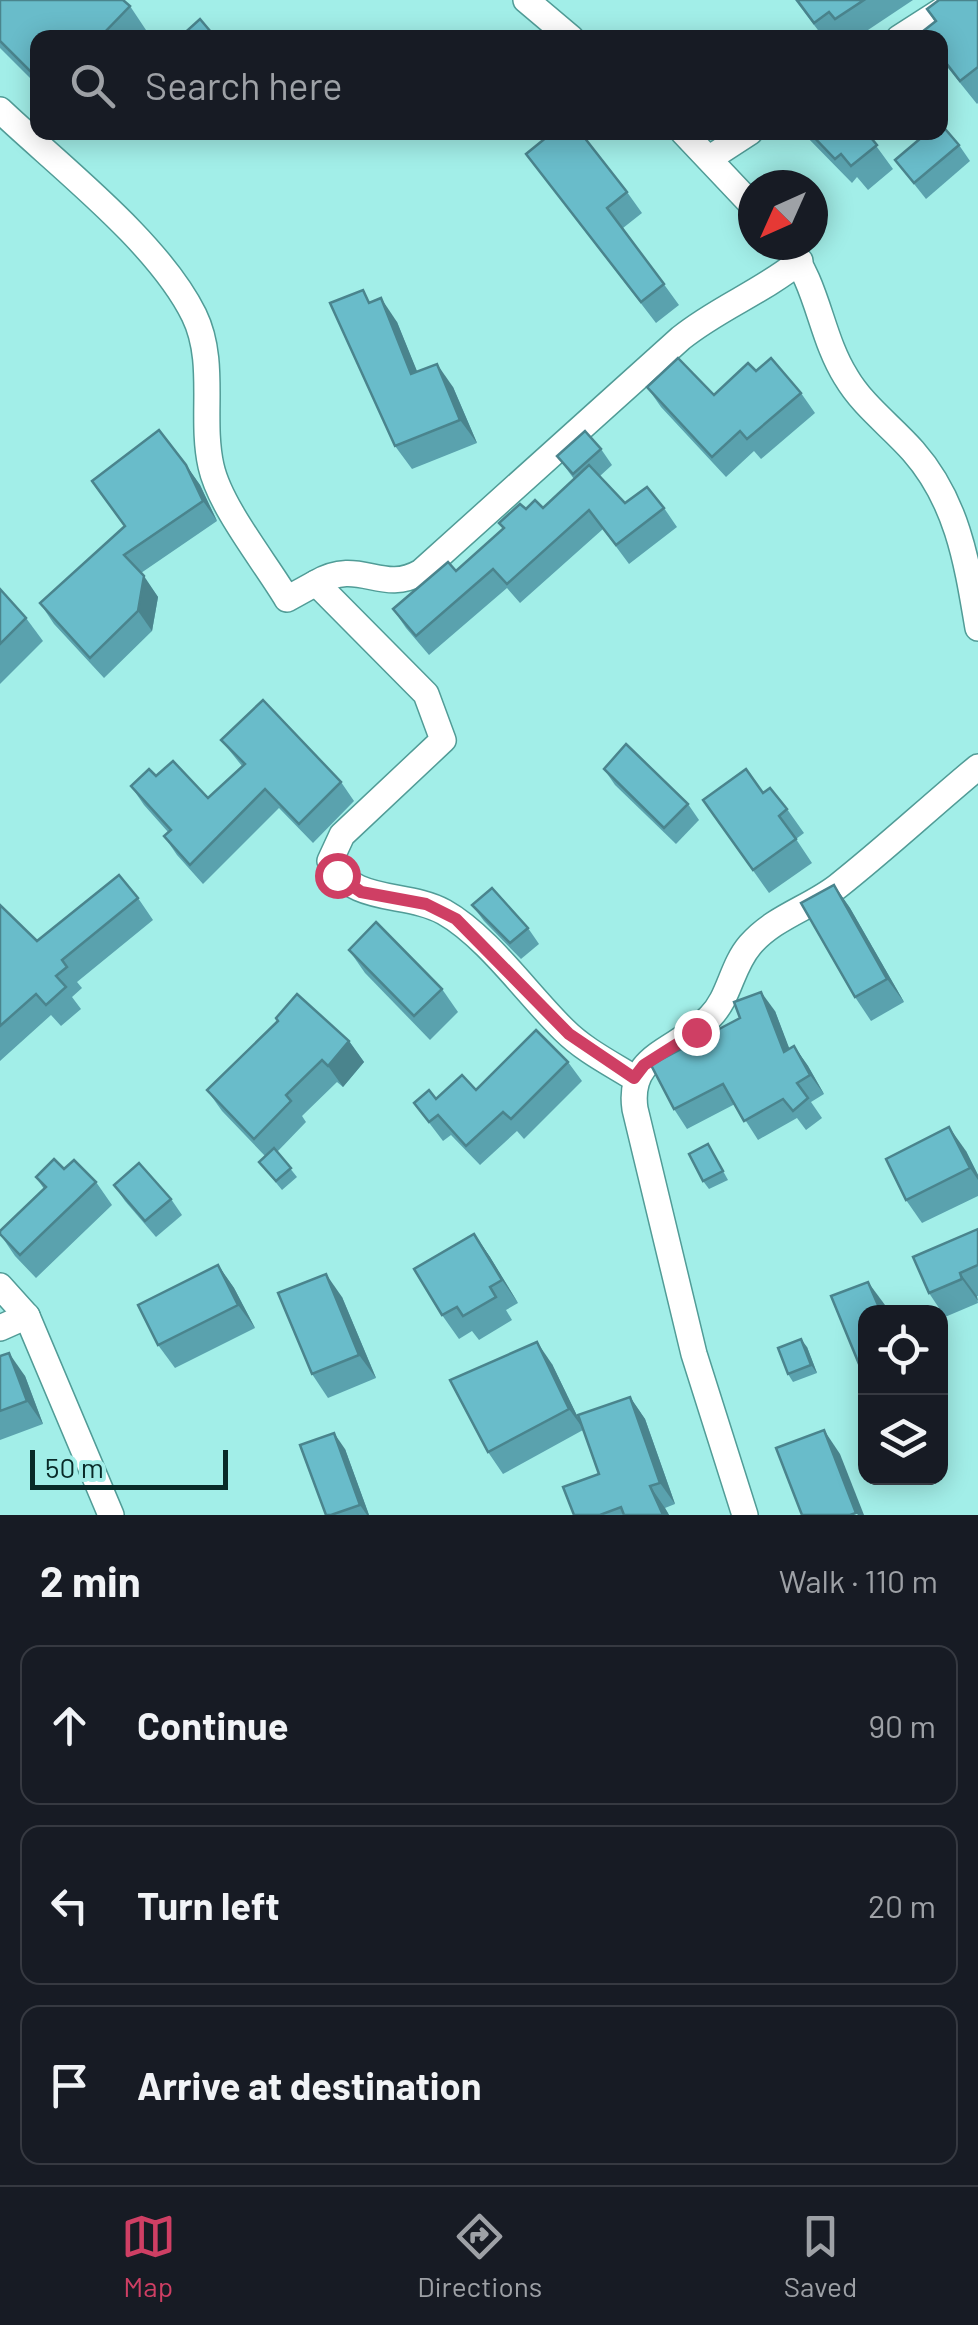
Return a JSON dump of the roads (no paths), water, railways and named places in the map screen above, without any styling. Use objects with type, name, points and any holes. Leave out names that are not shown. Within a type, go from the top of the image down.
[{"type":"street","points":[[526,0],[562,30]]},
{"type":"street","points":[[912,30],[949,6]]},
{"type":"street","points":[[0,110],[30,139]]},
{"type":"street","points":[[31,140],[171,277],[195,318],[206,354],[211,467],[221,492],[287,599],[341,570],[394,582],[421,572],[681,338],[702,321],[763,291],[787,260]]},
{"type":"street","points":[[691,140],[738,189]]},
{"type":"street","points":[[710,158],[738,140]]},
{"type":"street","points":[[796,260],[845,377],[866,405],[912,449],[941,489],[964,548],[978,628]]},
{"type":"street","points":[[316,583],[426,694],[443,740],[342,835],[330,862],[337,875],[361,892],[426,904],[456,919],[569,1034],[634,1078]]},
{"type":"street","points":[[744,1515],[694,1354],[635,1110],[634,1078],[644,1065],[696,1032],[722,1005],[748,947],[768,928],[839,885],[978,767]]},
{"type":"street","points":[[0,1286],[27,1316],[112,1515]]},
{"type":"street","points":[[0,1328],[27,1316]]}]
